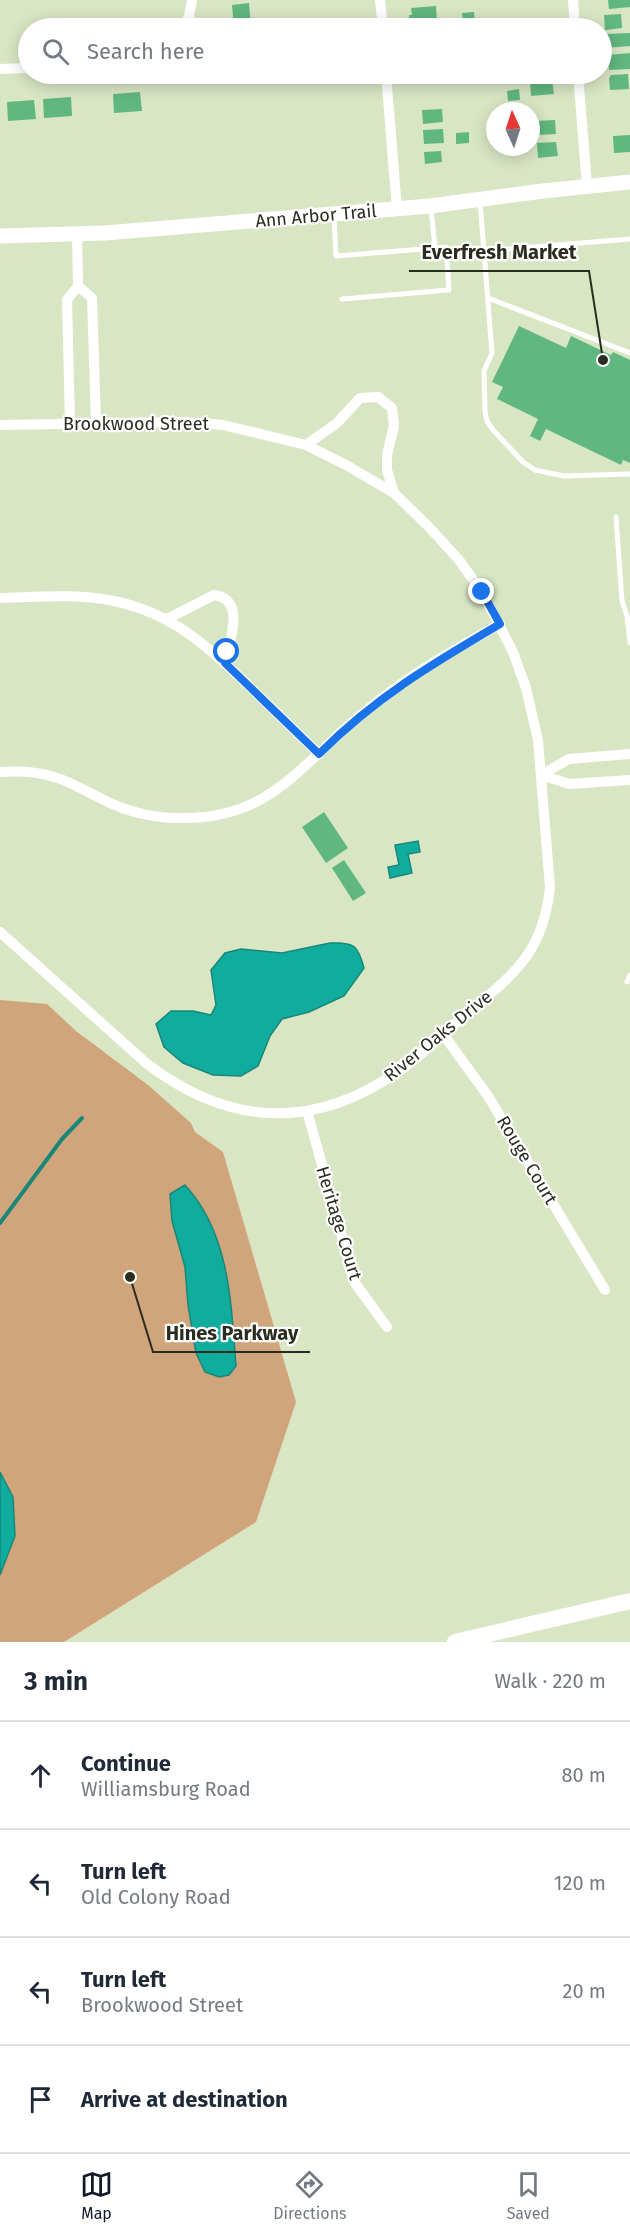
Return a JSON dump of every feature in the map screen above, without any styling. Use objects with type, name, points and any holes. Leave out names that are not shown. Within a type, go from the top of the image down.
[{"type":"main road","points":[[455,1642],[630,1601]]},
{"type":"street","points":[[187,18],[192,0]]},
{"type":"street","points":[[380,0],[382,18]]},
{"type":"street","points":[[573,0],[574,18]]},
{"type":"street","points":[[0,69],[18,68]]},
{"type":"street","points":[[387,84],[397,209]]},
{"type":"street","points":[[579,84],[586,186]]},
{"type":"street","name":"Ann Arbor Trail","points":[[0,236],[77,234],[397,209],[630,182]]},
{"type":"street","points":[[70,424],[67,300],[78,286],[77,234]]},
{"type":"street","points":[[78,286],[92,298],[96,423]]},
{"type":"street","points":[[306,445],[337,423],[360,398],[378,397],[392,408],[394,426],[387,455],[387,470],[394,494]]},
{"type":"street","name":"Brookwood Street","points":[[0,425],[201,423],[245,429],[306,445],[346,465],[394,494],[459,560],[482,592],[500,624],[526,688],[535,725],[541,775]]},
{"type":"street","points":[[167,619],[214,595],[230,602],[234,610],[225,663]]},
{"type":"street","points":[[0,598],[85,597],[122,603],[167,619],[192,634],[225,663],[319,754]]},
{"type":"street","points":[[0,772],[43,774],[69,782],[132,811],[162,817],[193,818],[229,812],[262,799],[292,779],[357,718],[396,687],[436,660],[500,624]]},
{"type":"street","points":[[541,775],[569,759],[630,754]]},
{"type":"street","points":[[541,775],[569,784],[630,780]]},
{"type":"street","name":"River Oaks Drive","points":[[0,932],[146,1063],[186,1091],[216,1104],[236,1109],[273,1113],[307,1111],[336,1104],[374,1087],[400,1070],[514,974],[530,953],[540,934],[548,909],[550,887],[541,775]]},
{"type":"street","name":"Rouge Court","points":[[442,1034],[488,1096],[605,1290]]},
{"type":"street","name":"Heritage Court","points":[[307,1111],[355,1283],[387,1327]]},
{"type":"lane","points":[[480,201],[492,353],[484,371],[484,411],[487,420],[493,430],[523,462],[535,470],[564,476],[630,474]]},
{"type":"lane","points":[[430,206],[435,248]]},
{"type":"lane","points":[[334,214],[336,256],[446,247],[449,290],[342,299]]},
{"type":"lane","points":[[485,251],[630,239]]},
{"type":"lane","points":[[488,298],[630,353]]},
{"type":"lane","points":[[616,517],[622,601],[629,621],[630,643]]},
{"type":"lane","points":[[627,982],[630,975]]},
{"type":"shaded area","points":[[0,1000],[47,1004],[76,1031],[148,1085],[191,1123],[195,1132],[223,1152],[296,1402],[256,1522],[64,1642],[0,1642]]},
{"type":"water","points":[[418,841],[420,852],[408,854],[412,873],[390,878],[388,867],[399,865],[395,845]]},
{"type":"water","points":[[330,943],[345,943],[354,946],[360,954],[364,968],[344,996],[309,1012],[282,1019],[270,1036],[258,1066],[241,1076],[213,1075],[183,1063],[164,1047],[156,1024],[171,1011],[193,1011],[211,1015],[216,1005],[211,970],[225,953],[241,949],[282,953]]},
{"type":"water","points":[[185,1185],[200,1204],[211,1225],[226,1270],[236,1366],[229,1375],[219,1377],[205,1372],[196,1353],[188,1305],[185,1267],[172,1221],[170,1194]]},
{"type":"water","points":[[0,1472],[13,1497],[15,1536],[0,1575]]},
{"type":"building","points":[[608,0],[630,0],[630,7],[609,9]]},
{"type":"building","points":[[249,3],[250,18],[233,18],[232,5]]},
{"type":"building","points":[[436,6],[437,18],[409,18],[409,15],[412,15],[411,8]]},
{"type":"building","points":[[474,12],[475,18],[462,18],[462,13]]},
{"type":"building","points":[[621,14],[622,28],[612,29],[612,18],[604,18],[604,15]]},
{"type":"building","points":[[630,33],[630,46],[612,48],[612,34]]},
{"type":"building","points":[[630,53],[630,69],[612,70],[612,55]]},
{"type":"building","points":[[628,74],[629,89],[610,90],[612,75]]},
{"type":"building","points":[[530,84],[553,84],[554,94],[531,96]]},
{"type":"building","points":[[519,89],[520,100],[508,101],[507,91]]},
{"type":"building","points":[[140,92],[142,111],[114,113],[113,94]]},
{"type":"building","points":[[71,97],[72,116],[44,118],[43,99]]},
{"type":"building","points":[[34,100],[36,119],[8,121],[7,102]]},
{"type":"building","points":[[442,109],[443,122],[423,124],[422,110]]},
{"type":"building","points":[[555,120],[556,134],[540,135],[540,121]]},
{"type":"building","points":[[443,129],[444,143],[424,144],[423,130]]},
{"type":"building","points":[[469,132],[469,143],[456,144],[456,133]]},
{"type":"building","points":[[630,135],[630,152],[614,153],[613,136]]},
{"type":"building","points":[[556,142],[558,156],[538,158],[540,143]]},
{"type":"building","points":[[441,151],[442,162],[425,164],[424,152]]},
{"type":"building","points":[[519,326],[566,348],[571,336],[611,355],[613,352],[630,360],[630,463],[623,460],[621,465],[546,429],[540,441],[530,436],[538,419],[497,399],[503,387],[492,382]]},
{"type":"building","points":[[324,812],[348,848],[326,863],[302,827]]},
{"type":"building","points":[[344,860],[366,893],[353,901],[332,868]]},
{"type":"waterway","points":[[0,1223],[62,1139],[82,1118]]},
{"type":"place","name":"Everfresh Market","points":[[603,360]]},
{"type":"place","name":"Hines Parkway","points":[[130,1277]]},
{"type":"route","points":[[227,652],[225,663],[319,754],[342,731],[396,687],[436,660],[500,624],[482,592]]}]
